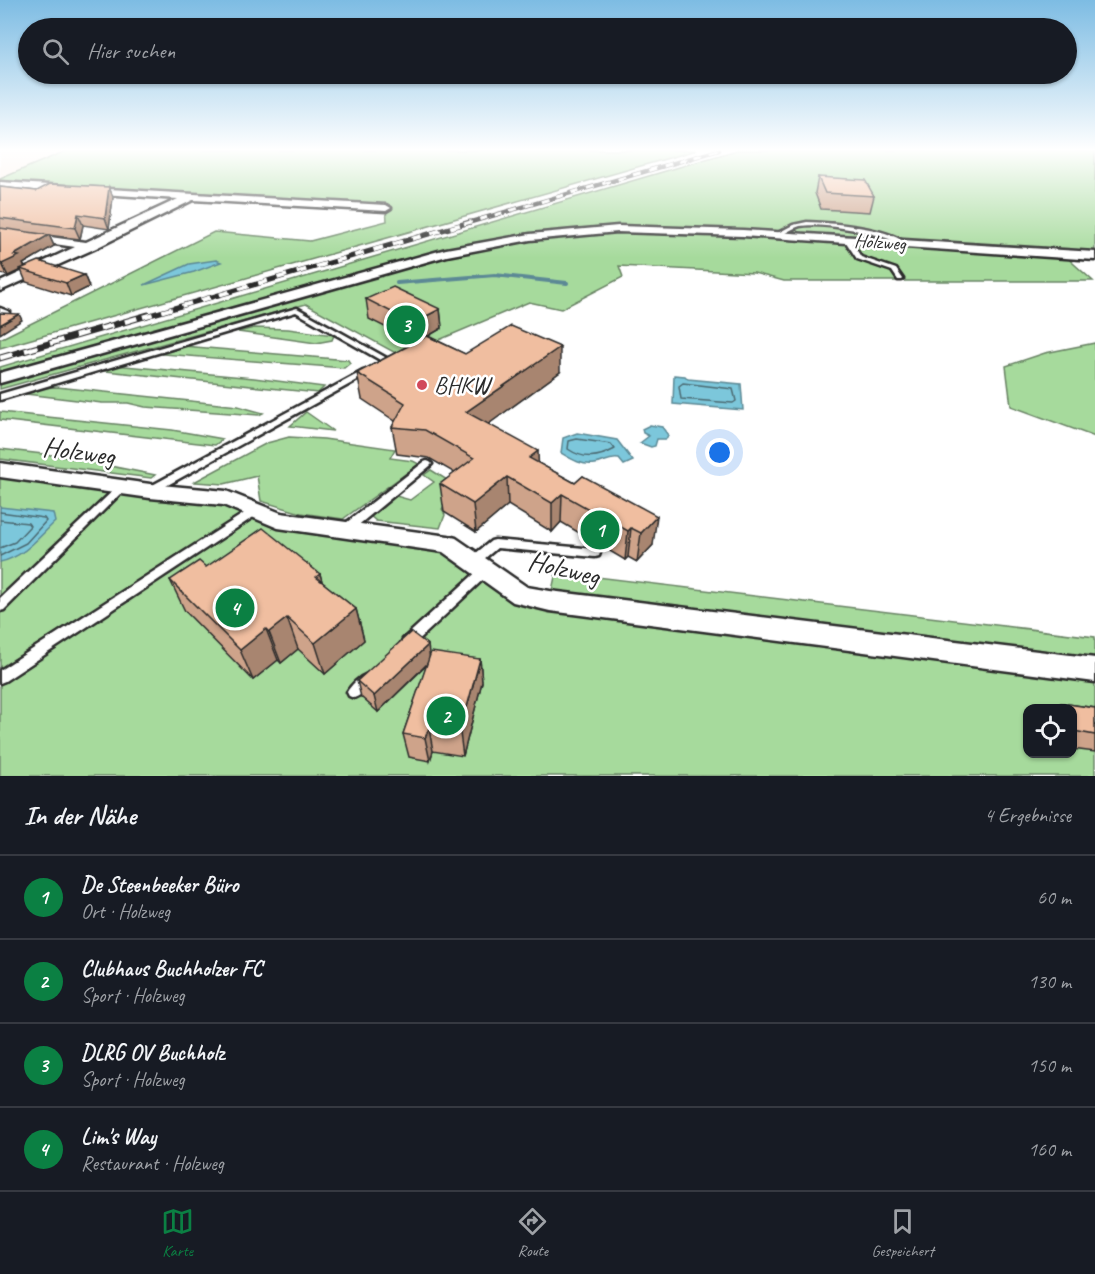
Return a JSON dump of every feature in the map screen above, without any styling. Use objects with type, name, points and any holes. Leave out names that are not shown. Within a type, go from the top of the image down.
[{"type":"street","points":[[17,186],[71,190]]},
{"type":"street","points":[[83,190],[386,208]]},
{"type":"street","points":[[0,287],[192,197]]},
{"type":"street","name":"Holzweg","points":[[0,378],[364,274],[446,253],[530,237],[618,229],[777,235],[1095,256]]},
{"type":"street","points":[[0,233],[90,246]]},
{"type":"street","name":"Holzweg","points":[[0,470],[150,491],[226,498],[278,520],[448,544],[521,595],[550,601],[1095,670]]},
{"type":"lane","points":[[777,235],[799,225],[826,226],[868,231],[898,239],[903,243]]},
{"type":"lane","points":[[847,239],[859,258],[894,270],[900,279]]},
{"type":"lane","points":[[0,310],[6,312],[0,315]]},
{"type":"lane","points":[[0,397],[297,310],[388,361],[150,491]]},
{"type":"lane","points":[[346,530],[428,464]]},
{"type":"lane","points":[[0,606],[122,487]]},
{"type":"lane","points":[[0,677],[254,511]]},
{"type":"lane","points":[[396,653],[480,566],[495,544],[595,553]]},
{"type":"lane","points":[[354,692],[380,669]]},
{"type":"green space","points":[[20,186],[570,186],[0,348],[0,339],[214,232],[310,241],[387,221],[386,208]]},
{"type":"green space","points":[[614,186],[1095,186],[1095,256],[1064,255],[1093,281],[784,281],[754,273],[619,266],[623,277],[561,309],[529,302],[401,356],[306,304],[0,389],[0,367]]},
{"type":"green space","points":[[254,328],[288,329],[334,335],[332,340],[316,343],[238,332]]},
{"type":"green space","points":[[1095,343],[1095,437],[1011,406],[1006,366],[1045,353]]},
{"type":"green space","points":[[183,346],[348,360],[350,363],[344,368],[162,354],[170,348]]},
{"type":"green space","points":[[114,365],[324,387],[318,393],[96,370]]},
{"type":"green space","points":[[57,387],[238,406],[263,413],[259,415],[145,407],[128,403],[102,403],[26,394],[37,388]]},
{"type":"green space","points":[[0,412],[172,430],[223,439],[215,445],[0,420]]},
{"type":"green space","points":[[306,412],[333,431],[290,426]]},
{"type":"green space","points":[[289,437],[324,439],[395,449],[390,458],[419,464],[343,519],[301,513],[261,501],[257,476],[224,484],[194,482],[267,443]]},
{"type":"green space","points":[[0,449],[60,456],[155,475],[151,478],[0,459]]},
{"type":"green space","points":[[0,470],[226,498],[254,511],[448,544],[550,600],[556,572],[1095,637],[1095,776],[0,776]]},
{"type":"green space","points":[[431,470],[465,491],[442,509],[445,515],[440,528],[376,521],[368,514],[396,496],[410,500],[434,482],[424,475]]},
{"type":"water","points":[[216,260],[221,262],[194,272],[144,285],[189,264]]},
{"type":"water","points":[[674,375],[685,376],[688,379],[741,384],[743,410],[673,404]]},
{"type":"water","points":[[650,425],[662,427],[668,435],[666,439],[657,439],[655,446],[651,447],[640,443],[649,436],[643,433],[642,429]]},
{"type":"water","points":[[577,433],[617,440],[633,461],[624,465],[619,459],[590,464],[573,460],[561,453],[563,438]]},
{"type":"water","points":[[0,507],[53,513],[55,522],[23,551],[9,560],[0,562]]},
{"type":"building","points":[[46,186],[109,187],[105,218],[78,214],[75,228],[0,218],[0,187],[37,191]]},
{"type":"building","points":[[822,186],[868,186],[874,196],[825,193]]},
{"type":"building","points":[[0,228],[49,235],[14,255],[19,256],[2,264],[0,263]]},
{"type":"building","points":[[39,261],[84,275],[66,283],[20,269]]},
{"type":"building","points":[[393,287],[440,309],[413,323],[366,299]]},
{"type":"building","points":[[0,313],[19,314],[0,325]]},
{"type":"building","points":[[511,326],[560,347],[466,412],[538,451],[529,458],[575,483],[583,476],[657,516],[641,533],[631,528],[628,531],[562,494],[552,503],[507,477],[473,504],[440,484],[474,458],[425,430],[392,427],[405,403],[357,373],[427,336],[465,354]]},
{"type":"building","points":[[263,528],[320,574],[316,577],[356,609],[315,643],[287,618],[269,632],[266,629],[240,650],[170,580],[199,561],[206,567]]},
{"type":"building","points":[[411,632],[428,645],[374,696],[357,681]]},
{"type":"building","points":[[431,652],[480,659],[460,733],[429,728],[425,738],[403,734]]},
{"type":"building","points":[[1077,705],[1095,708],[1095,735],[1077,732]]},
{"type":"waterway","points":[[397,283],[495,275],[567,283]]},
{"type":"railway","points":[[464,224],[594,186]]},
{"type":"railway","points":[[143,317],[470,222]]},
{"type":"railway","points":[[0,358],[148,315]]},
{"type":"place","name":"DLRG OV Buchholz","points":[[406,325]]},
{"type":"place","name":"BHKW","points":[[422,385]]},
{"type":"place","name":"De Steenbeeker Büro","points":[[600,530]]},
{"type":"place","name":"Lim's Way","points":[[235,608]]},
{"type":"place","name":"Clubhaus Buchholzer FC","points":[[446,716]]}]
